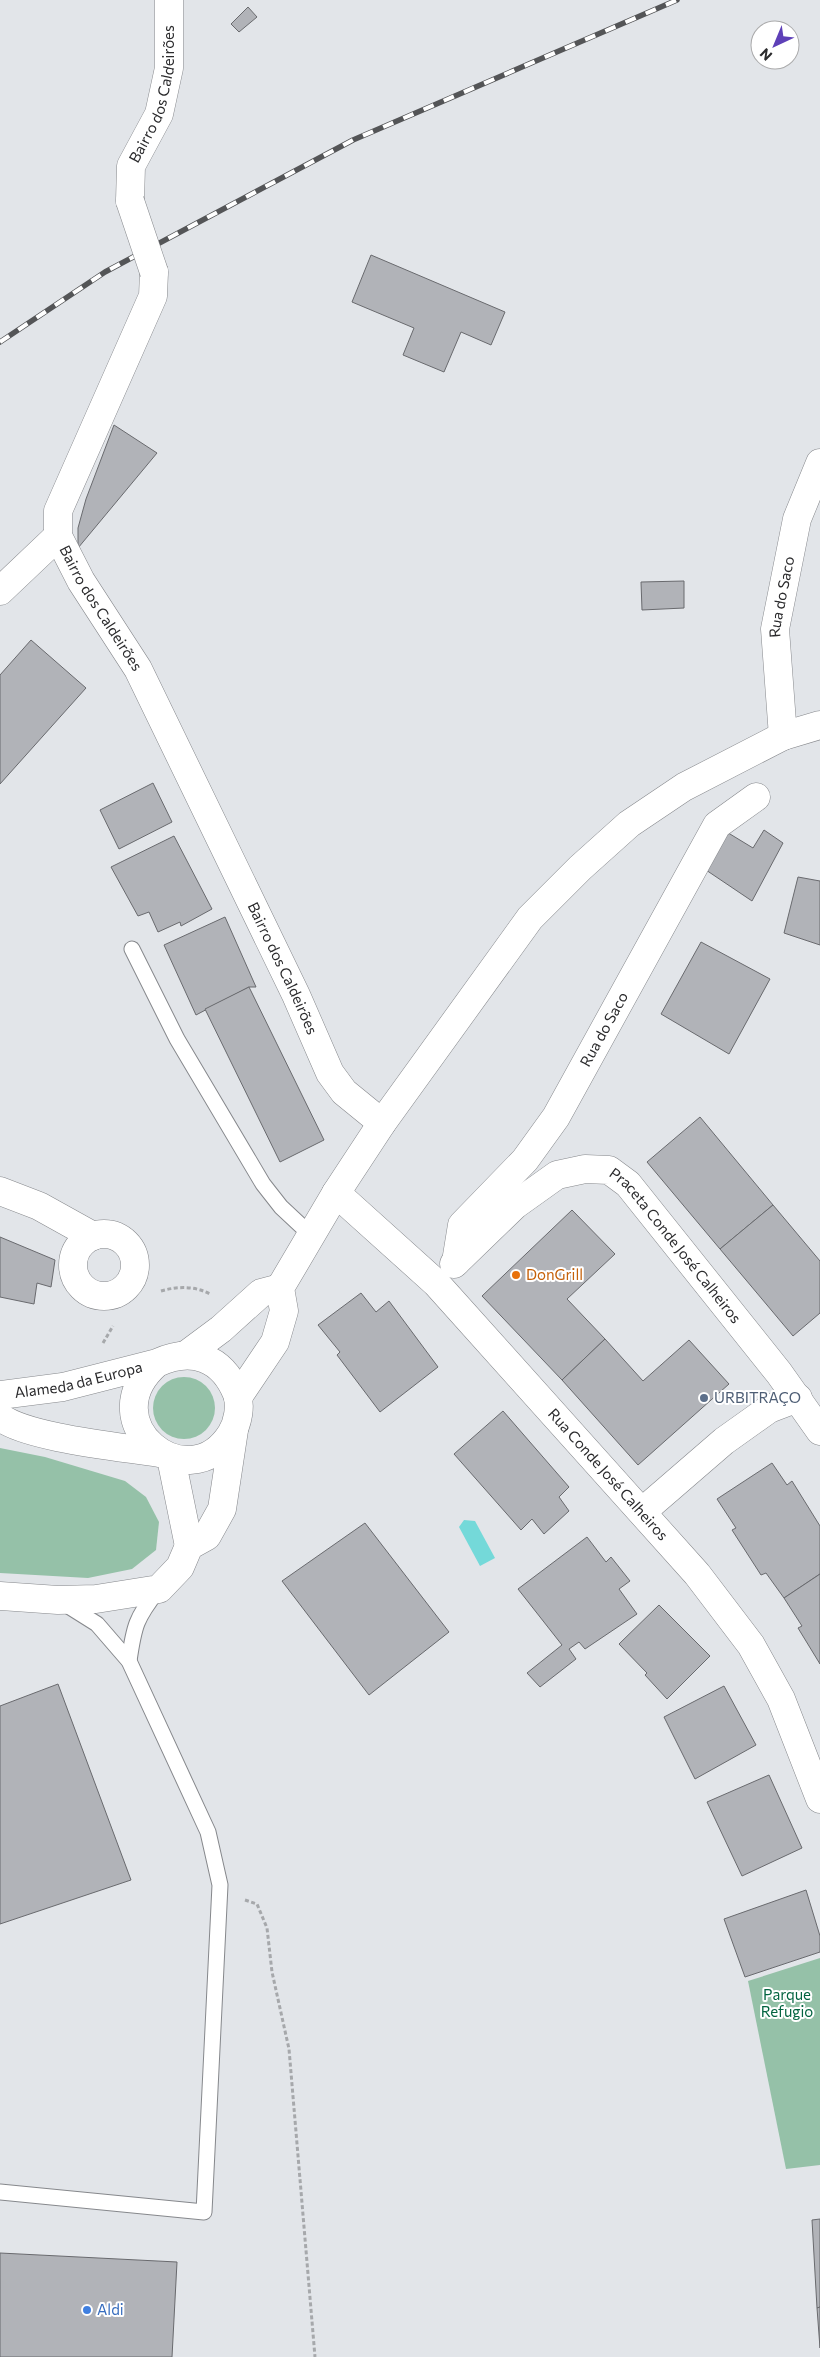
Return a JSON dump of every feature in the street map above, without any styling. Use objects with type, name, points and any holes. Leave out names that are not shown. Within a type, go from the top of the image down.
[{"type":"street","name":"Bairro dos Caldeirões","points":[[169,0],[169,68],[159,114],[131,166],[130,201],[154,272],[153,296],[58,512],[58,536],[81,581],[138,669],[296,995],[330,1073],[344,1092],[382,1123]]},
{"type":"street","name":"Rua do Saco","points":[[783,736],[775,629],[797,519],[820,463]]},
{"type":"street","points":[[0,592],[58,536]]},
{"type":"street","points":[[186,1354],[221,1329],[261,1294],[280,1288],[336,1193],[382,1123],[530,918],[580,868],[629,824],[684,787],[783,736],[820,725]]},
{"type":"street","name":"Rua do Saco","points":[[456,1262],[462,1225],[525,1160],[556,1117],[717,825],[756,797]]},
{"type":"street","name":"Praceta Conde José Calheiros","points":[[436,1283],[515,1205],[556,1175],[585,1169],[608,1170],[628,1184],[798,1398],[820,1431]]},
{"type":"street","points":[[0,1191],[39,1206],[93,1236]]},
{"type":"street","name":"Rua Conde José Calheiros","points":[[336,1193],[436,1283],[698,1574],[751,1645],[781,1699],[820,1799]]},
{"type":"street","points":[[238,1397],[275,1342],[284,1311],[280,1288]]},
{"type":"street","points":[[0,1596],[58,1600],[96,1599],[159,1590],[180,1566],[190,1546],[208,1536],[222,1509],[238,1415],[238,1397],[231,1380],[220,1366],[204,1358],[186,1354]]},
{"type":"street","name":"Alameda da Europa","points":[[0,1396],[63,1388],[157,1363],[171,1356],[186,1354]]},
{"type":"street","name":"Alameda da Europa","points":[[157,1363],[146,1372],[138,1385],[134,1400],[134,1416],[139,1432],[165,1455]]},
{"type":"street","points":[[643,1511],[724,1441],[769,1409],[798,1398]]},
{"type":"street","points":[[0,1417],[8,1423],[47,1434],[186,1460],[201,1458],[214,1452],[226,1442],[234,1430]]},
{"type":"street","points":[[165,1455],[190,1546]]},
{"type":"lane","points":[[132,949],[177,1039],[262,1184],[281,1207],[312,1236]]},
{"type":"lane","points":[[129,1661],[133,1633],[141,1612],[159,1590]]},
{"type":"lane","points":[[0,2192],[204,2212],[220,1895],[220,1886],[208,1832],[129,1661],[97,1624],[58,1600]]},
{"type":"path","points":[[161,1290],[185,1287],[201,1289],[210,1294]]},
{"type":"path","points":[[220,1895],[257,1904],[267,1928],[272,1972],[289,2049],[315,2357]]},
{"type":"green space","points":[[184,1377],[196,1380],[206,1386],[212,1396],[215,1408],[212,1420],[206,1430],[196,1436],[184,1439],[172,1436],[162,1430],[156,1420],[153,1408],[156,1396],[162,1386],[172,1380]]},
{"type":"green space","points":[[0,1448],[45,1457],[125,1481],[146,1497],[159,1522],[156,1550],[132,1569],[88,1578],[0,1573]]},
{"type":"green space","name":"Parque Refugio","points":[[820,1958],[820,2165],[786,2169],[748,1981]]},
{"type":"water","points":[[464,1520],[475,1521],[495,1558],[480,1566],[459,1527]]},
{"type":"building","points":[[248,7],[257,17],[239,32],[231,24]]},
{"type":"building","points":[[371,255],[505,312],[491,345],[461,332],[444,372],[403,355],[414,328],[352,302]]},
{"type":"building","points":[[114,425],[157,453],[78,548],[78,528],[86,499]]},
{"type":"building","points":[[684,581],[684,608],[642,610],[641,582]]},
{"type":"building","points":[[31,640],[86,688],[0,784],[0,675]]},
{"type":"building","points":[[153,783],[172,822],[119,849],[100,810]]},
{"type":"building","points":[[764,830],[783,843],[752,901],[703,868],[725,831],[753,848]]},
{"type":"building","points":[[174,836],[212,909],[181,926],[180,922],[158,932],[149,912],[138,916],[111,867]]},
{"type":"building","points":[[798,877],[820,881],[820,945],[784,933]]},
{"type":"building","points":[[225,917],[256,987],[249,987],[196,1015],[164,945]]},
{"type":"building","points":[[701,942],[770,979],[729,1054],[661,1014]]},
{"type":"building","points":[[249,987],[324,1140],[280,1162],[205,1009]]},
{"type":"building","points":[[700,1117],[773,1205],[720,1249],[647,1162]]},
{"type":"building","points":[[773,1205],[820,1261],[820,1313],[793,1336],[720,1249]]},
{"type":"building","points":[[572,1210],[615,1254],[567,1299],[605,1339],[562,1380],[482,1296]]},
{"type":"building","points":[[0,1237],[55,1260],[51,1287],[37,1283],[34,1304],[0,1297]]},
{"type":"building","points":[[361,1293],[376,1312],[389,1301],[438,1367],[380,1412],[337,1355],[340,1352],[318,1325]]},
{"type":"building","points":[[605,1339],[643,1381],[689,1340],[729,1384],[638,1465],[562,1380]]},
{"type":"building","points":[[503,1411],[569,1487],[559,1497],[569,1511],[544,1534],[532,1519],[521,1530],[454,1454]]},
{"type":"building","points":[[772,1463],[787,1485],[792,1481],[820,1526],[820,1574],[784,1598],[766,1573],[761,1575],[732,1530],[736,1528],[717,1499]]},
{"type":"building","points":[[365,1523],[449,1632],[369,1695],[282,1581]]},
{"type":"building","points":[[587,1537],[606,1562],[611,1557],[630,1581],[619,1589],[637,1614],[585,1649],[579,1642],[569,1649],[576,1659],[540,1687],[527,1673],[562,1645],[518,1589]]},
{"type":"building","points":[[820,1574],[820,1664],[798,1628],[802,1626],[784,1598]]},
{"type":"building","points":[[659,1605],[710,1656],[667,1699],[645,1675],[647,1673],[619,1644]]},
{"type":"building","points":[[58,1684],[131,1880],[0,1924],[0,1706]]},
{"type":"building","points":[[724,1686],[756,1745],[695,1779],[664,1717]]},
{"type":"building","points":[[769,1775],[802,1848],[742,1876],[707,1802]]},
{"type":"building","points":[[806,1890],[820,1936],[820,1952],[745,1977],[724,1919]]},
{"type":"building","points":[[820,2219],[820,2307],[817,2308],[812,2220]]},
{"type":"building","name":"Aldi","points":[[0,2253],[177,2262],[172,2357],[0,2357]]},
{"type":"building","points":[[820,2307],[820,2348],[817,2308]]},
{"type":"railway","points":[[0,342],[105,272],[353,140],[677,0]]},
{"type":"place","name":"DonGrill","points":[[516,1275]]},
{"type":"place","name":"URBITRAÇO","points":[[704,1398]]},
{"type":"place","name":"Aldi","points":[[87,2310]]}]
